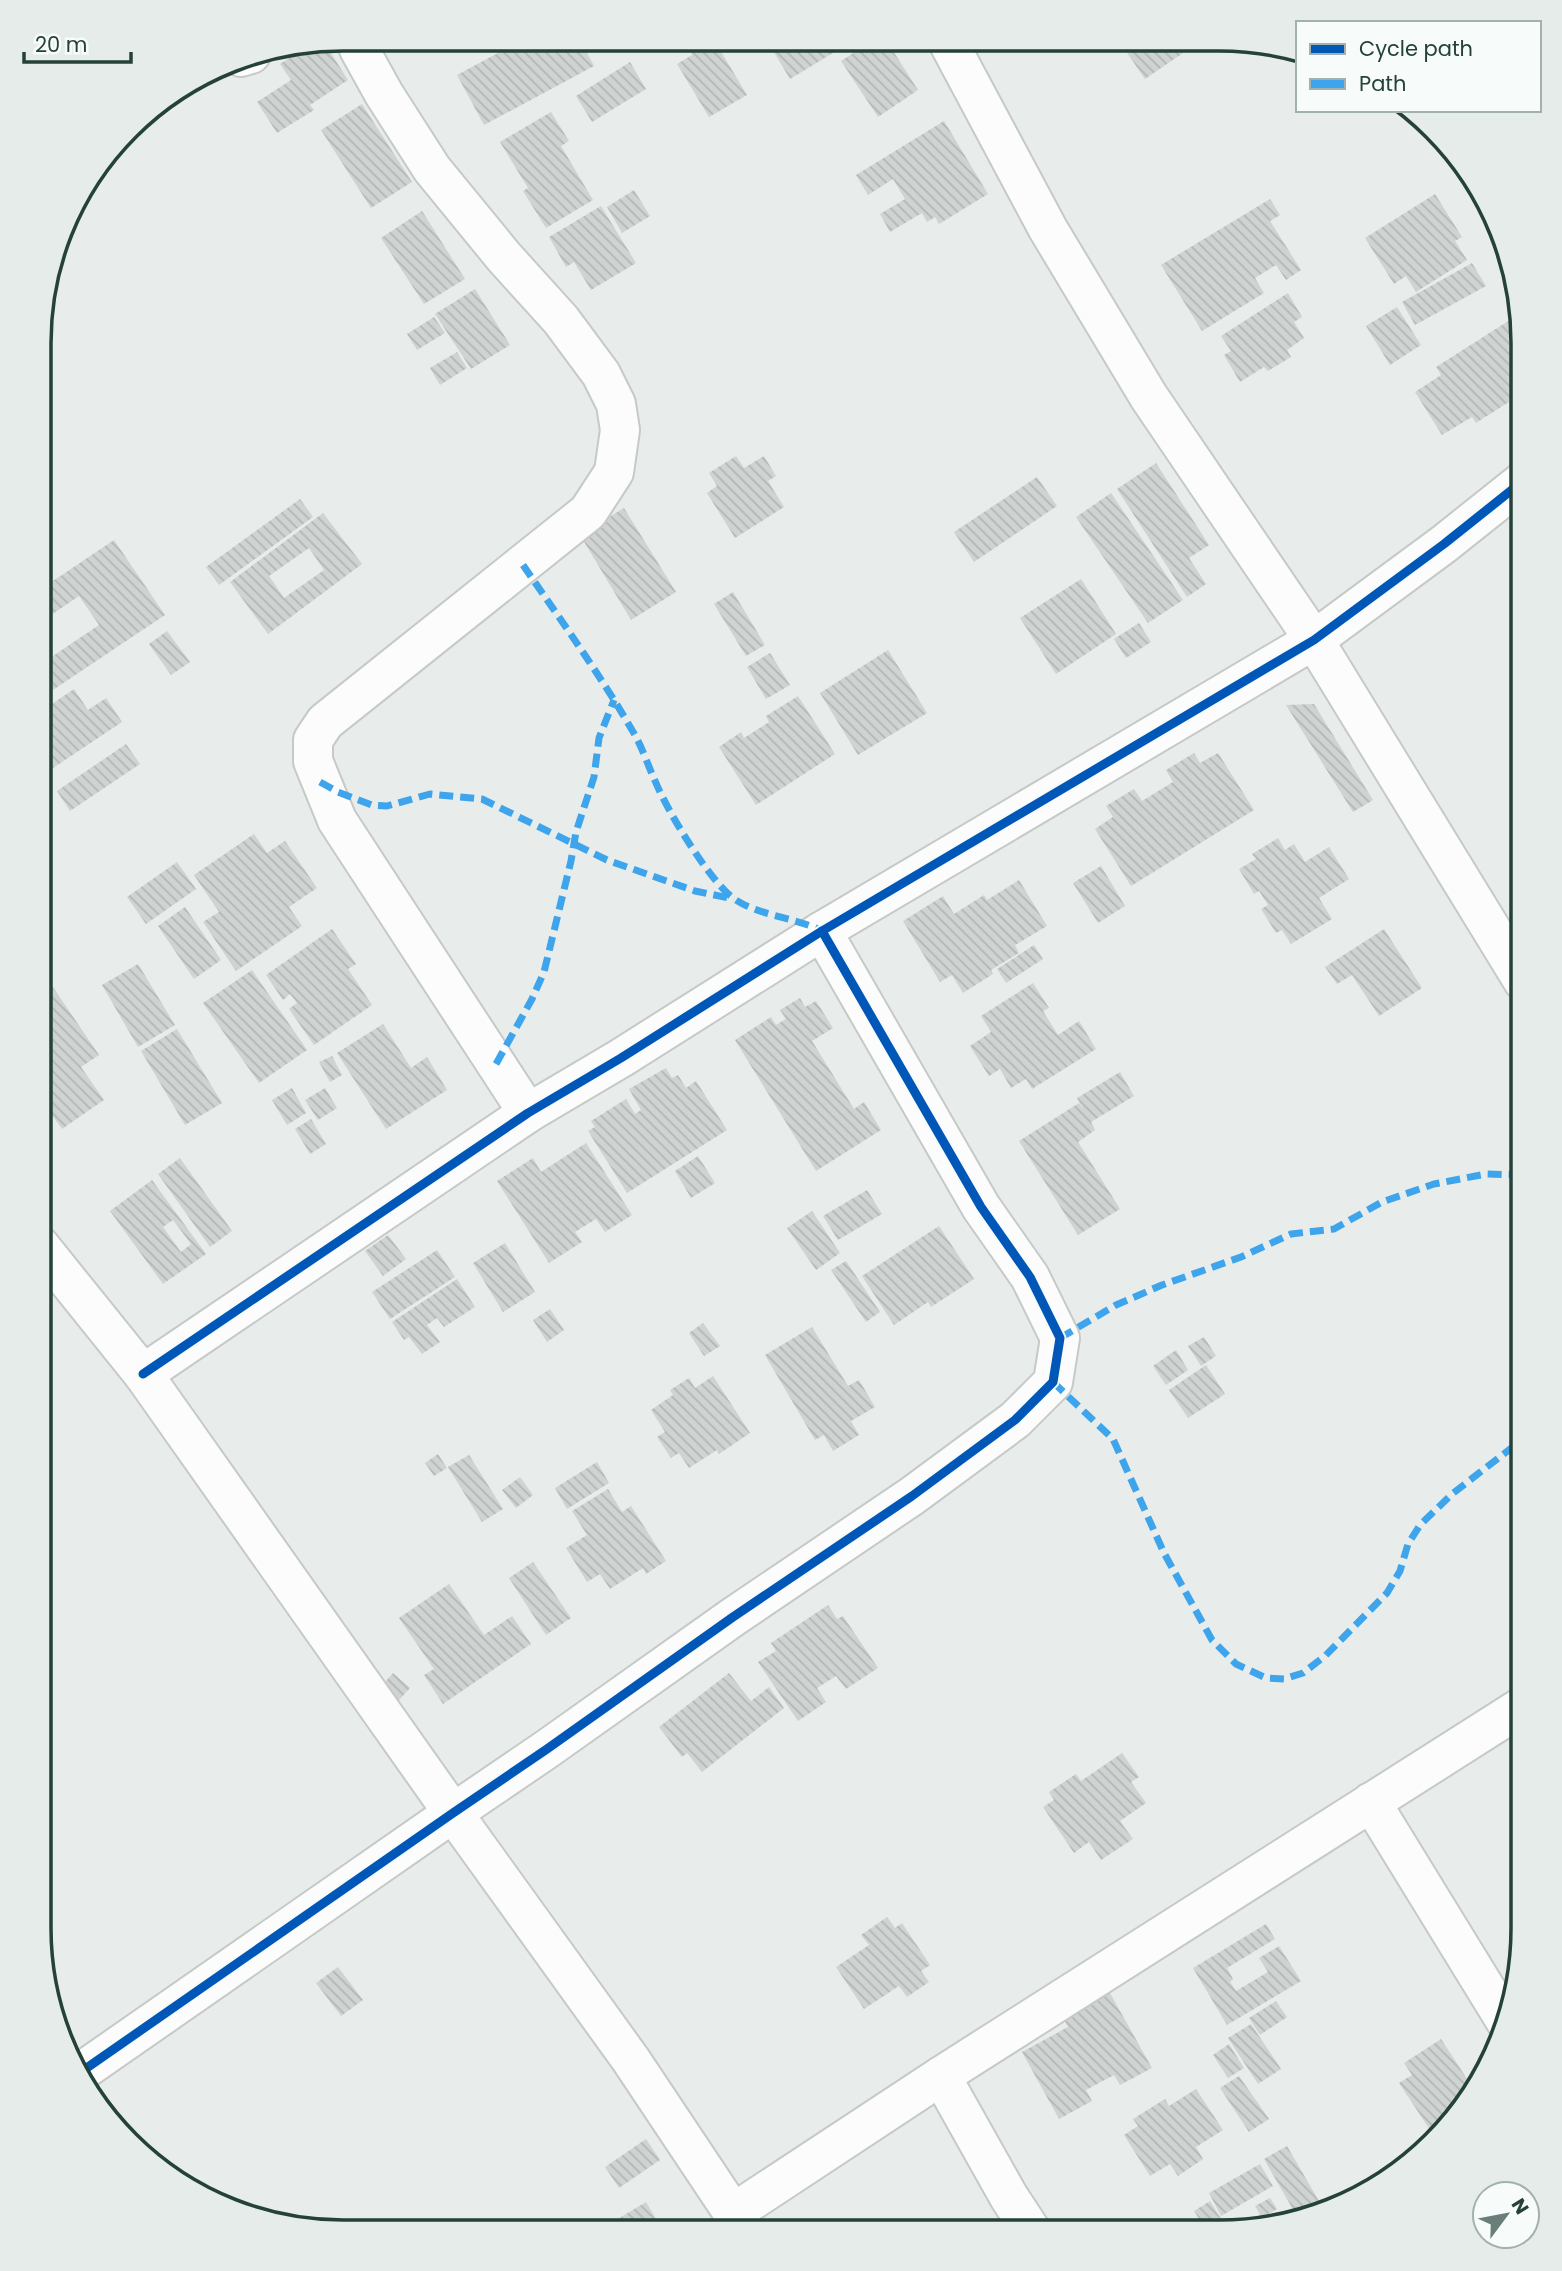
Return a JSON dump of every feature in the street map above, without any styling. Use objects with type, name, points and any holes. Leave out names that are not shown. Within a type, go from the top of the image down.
[{"type":"street","points":[[360,51],[383,94],[432,169],[504,257],[561,320],[601,374],[616,404],[620,430],[614,472],[588,512],[325,722],[313,740],[313,761],[337,820],[528,1113]]},
{"type":"street","points":[[953,51],[1048,229],[1149,397],[1314,640],[1511,961]]},
{"type":"street","points":[[143,1374],[528,1113],[621,1058],[822,931],[1314,640],[1511,491]]},
{"type":"street","points":[[87,2068],[733,1617],[912,1496],[1015,1420],[1053,1381],[1060,1338],[1030,1278],[981,1207],[822,931]]},
{"type":"street","points":[[51,1260],[143,1374],[631,2060],[738,2220]]},
{"type":"street","points":[[742,2220],[941,2076],[1511,1714]]},
{"type":"street","points":[[1371,1802],[1499,2012]]},
{"type":"street","points":[[941,2076],[1024,2220]]},
{"type":"building","points":[[330,51],[348,80],[310,105],[314,110],[277,133],[257,102],[291,80],[280,64],[295,55]]},
{"type":"building","points":[[502,51],[586,51],[594,66],[484,125],[457,75]]},
{"type":"building","points":[[690,51],[721,51],[747,95],[709,117],[677,64],[692,55]]},
{"type":"building","points":[[773,51],[836,51],[790,79]]},
{"type":"building","points":[[856,51],[893,51],[918,90],[878,117],[841,61]]},
{"type":"building","points":[[1126,51],[1186,51],[1145,79]]},
{"type":"building","points":[[630,62],[646,89],[592,122],[576,96]]},
{"type":"building","points":[[362,104],[412,182],[371,208],[321,130]]},
{"type":"building","points":[[551,112],[569,141],[561,146],[593,200],[546,228],[523,191],[528,188],[500,142]]},
{"type":"building","points":[[944,121],[988,194],[939,224],[935,217],[927,222],[922,213],[890,232],[880,214],[905,199],[893,179],[868,195],[856,175]]},
{"type":"building","points":[[634,190],[650,216],[622,233],[607,207]]},
{"type":"building","points":[[1435,194],[1462,237],[1455,241],[1467,260],[1416,292],[1406,276],[1394,284],[1365,238]]},
{"type":"building","points":[[1270,199],[1280,215],[1270,221],[1301,270],[1286,280],[1276,265],[1255,278],[1264,293],[1202,331],[1161,265]]},
{"type":"building","points":[[601,206],[636,263],[591,290],[574,262],[566,267],[549,237]]},
{"type":"building","points":[[422,211],[465,279],[424,304],[381,238]]},
{"type":"building","points":[[1472,263],[1486,286],[1415,325],[1402,302]]},
{"type":"building","points":[[475,289],[510,345],[471,369],[435,314]]},
{"type":"building","points":[[1288,293],[1302,317],[1294,322],[1304,338],[1287,350],[1291,357],[1268,371],[1264,367],[1240,382],[1224,355],[1231,351],[1221,336]]},
{"type":"building","points":[[1397,307],[1421,345],[1390,365],[1366,326]]},
{"type":"building","points":[[434,317],[445,333],[417,350],[407,334]]},
{"type":"building","points":[[1511,320],[1511,401],[1476,423],[1472,417],[1442,435],[1415,392],[1441,375],[1436,367]]},
{"type":"building","points":[[457,352],[467,368],[440,385],[430,368]]},
{"type":"building","points":[[736,456],[744,468],[764,456],[776,476],[768,481],[784,507],[735,538],[707,493],[717,486],[709,473]]},
{"type":"building","points":[[1156,463],[1209,545],[1189,558],[1206,584],[1187,597],[1117,489]]},
{"type":"building","points":[[1037,477],[1057,506],[974,562],[954,532]]},
{"type":"building","points":[[1111,493],[1183,600],[1148,623],[1076,517]]},
{"type":"building","points":[[300,499],[313,517],[219,585],[206,567]]},
{"type":"building","points":[[624,508],[676,592],[631,620],[580,535]]},
{"type":"building","points":[[323,513],[362,564],[268,634],[230,582]],"holes":[[[309,548],[324,570],[284,598],[269,576]]]},
{"type":"building","points":[[114,540],[165,615],[51,691],[51,657],[99,625],[79,596],[51,615],[51,582]]},
{"type":"building","points":[[1081,579],[1116,634],[1056,674],[1020,618]]},
{"type":"building","points":[[733,592],[765,645],[746,656],[714,604]]},
{"type":"building","points":[[1139,623],[1151,642],[1126,658],[1114,639]]},
{"type":"building","points":[[167,631],[190,662],[171,675],[149,644]]},
{"type":"building","points":[[888,650],[927,713],[858,755],[820,693]]},
{"type":"building","points":[[770,653],[790,685],[766,699],[747,667]]},
{"type":"building","points":[[74,689],[88,710],[106,698],[122,722],[51,769],[51,705]]},
{"type":"building","points":[[798,696],[835,754],[756,805],[719,747],[741,732],[744,738],[769,722],[766,716]]},
{"type":"building","points":[[1314,704],[1373,800],[1353,812],[1286,705]]},
{"type":"building","points":[[126,744],[140,764],[70,811],[57,791]]},
{"type":"building","points":[[1194,753],[1200,763],[1218,753],[1254,810],[1131,886],[1095,829],[1113,817],[1106,806],[1134,789],[1142,801],[1173,782],[1166,770]]},
{"type":"building","points":[[254,834],[267,853],[285,841],[317,888],[289,907],[302,926],[236,971],[203,922],[219,912],[194,875]]},
{"type":"building","points":[[1278,838],[1285,850],[1294,844],[1305,862],[1329,847],[1349,879],[1319,898],[1332,919],[1291,944],[1282,930],[1276,933],[1261,909],[1268,905],[1259,891],[1254,894],[1239,869],[1256,859],[1252,854]]},
{"type":"building","points":[[177,862],[196,889],[146,924],[127,897]]},
{"type":"building","points":[[1101,866],[1125,906],[1098,923],[1073,883]]},
{"type":"building","points":[[1019,880],[1047,926],[1015,945],[1019,953],[991,970],[993,974],[963,993],[952,975],[940,982],[903,921],[943,896],[954,914],[984,895],[987,900]]},
{"type":"building","points":[[185,907],[221,960],[194,979],[158,926]]},
{"type":"building","points":[[332,929],[356,964],[348,969],[372,1005],[314,1045],[289,1009],[297,1003],[290,994],[283,1000],[266,975]]},
{"type":"building","points":[[1384,929],[1422,988],[1379,1016],[1352,975],[1337,984],[1325,967]]},
{"type":"building","points":[[1034,945],[1043,959],[1006,983],[997,969]]},
{"type":"building","points":[[138,964],[175,1025],[138,1047],[102,985]]},
{"type":"building","points":[[252,970],[307,1050],[259,1083],[203,1003]]},
{"type":"building","points":[[1033,983],[1049,1008],[1043,1011],[1058,1035],[1079,1021],[1096,1049],[1032,1089],[1026,1079],[1011,1088],[1000,1069],[989,1076],[970,1046],[991,1032],[981,1016]]},
{"type":"building","points":[[51,984],[99,1055],[81,1067],[104,1100],[62,1129],[52,1115]]},
{"type":"building","points":[[800,998],[805,1007],[816,1001],[833,1028],[812,1041],[854,1109],[864,1102],[881,1130],[816,1171],[735,1040],[771,1017],[776,1025],[786,1019],[780,1010]]},
{"type":"building","points":[[383,1024],[411,1068],[427,1057],[447,1090],[386,1129],[337,1053]]},
{"type":"building","points":[[177,1029],[222,1103],[185,1125],[141,1051]]},
{"type":"building","points":[[332,1056],[342,1075],[330,1082],[319,1062]]},
{"type":"building","points":[[666,1068],[672,1078],[678,1075],[686,1088],[696,1081],[727,1130],[627,1193],[588,1131],[595,1127],[591,1121],[626,1099],[635,1114],[641,1110],[629,1089]]},
{"type":"building","points":[[1120,1072],[1134,1096],[1091,1122],[1095,1130],[1078,1142],[1120,1209],[1078,1235],[1019,1141],[1079,1103],[1084,1110],[1077,1098]]},
{"type":"building","points":[[292,1088],[306,1113],[287,1125],[272,1100]]},
{"type":"building","points":[[325,1088],[337,1108],[318,1120],[305,1100]]},
{"type":"building","points":[[311,1119],[326,1144],[310,1154],[295,1129]]},
{"type":"building","points":[[586,1143],[632,1215],[605,1232],[596,1219],[575,1232],[582,1242],[549,1263],[497,1181],[533,1158],[541,1172]]},
{"type":"building","points":[[698,1156],[715,1183],[691,1198],[675,1171]]},
{"type":"building","points":[[180,1158],[232,1231],[210,1247],[158,1174]]},
{"type":"building","points":[[152,1180],[206,1254],[163,1284],[110,1211]],"holes":[[[173,1220],[191,1244],[181,1252],[163,1227]]]},
{"type":"building","points":[[867,1190],[882,1214],[838,1240],[823,1216]]},
{"type":"building","points":[[812,1211],[840,1253],[816,1270],[787,1228]]},
{"type":"building","points":[[939,1226],[974,1279],[931,1307],[928,1302],[894,1325],[862,1276]]},
{"type":"building","points":[[388,1235],[406,1259],[383,1276],[365,1251]]},
{"type":"building","points":[[505,1243],[535,1292],[503,1312],[473,1263]]},
{"type":"building","points":[[437,1250],[455,1277],[390,1319],[372,1292]]},
{"type":"building","points":[[846,1261],[880,1312],[866,1322],[831,1270]]},
{"type":"building","points":[[457,1279],[475,1307],[444,1327],[437,1318],[427,1325],[440,1342],[422,1354],[409,1337],[404,1340],[392,1322]]},
{"type":"building","points":[[550,1309],[564,1330],[547,1342],[533,1320]]},
{"type":"building","points":[[703,1323],[720,1346],[704,1356],[689,1333]]},
{"type":"building","points":[[812,1327],[848,1386],[859,1380],[875,1407],[851,1421],[859,1435],[833,1451],[824,1435],[815,1440],[765,1355]]},
{"type":"building","points":[[1204,1337],[1216,1356],[1201,1366],[1188,1346]]},
{"type":"building","points":[[1176,1350],[1188,1370],[1166,1385],[1153,1366]]},
{"type":"building","points":[[1206,1365],[1225,1394],[1188,1418],[1169,1390]]},
{"type":"building","points":[[713,1376],[750,1433],[719,1454],[717,1450],[689,1468],[679,1453],[671,1458],[657,1437],[665,1432],[651,1410],[673,1395],[670,1390],[689,1378],[695,1388]]},
{"type":"building","points":[[438,1454],[447,1468],[434,1476],[425,1463]]},
{"type":"building","points":[[469,1455],[503,1509],[482,1522],[448,1467]]},
{"type":"building","points":[[597,1462],[609,1483],[567,1509],[555,1488]]},
{"type":"building","points":[[520,1477],[533,1495],[516,1508],[502,1490]]},
{"type":"building","points":[[608,1489],[622,1512],[631,1506],[666,1561],[646,1574],[643,1568],[610,1589],[600,1574],[587,1582],[566,1548],[587,1535],[572,1511]]},
{"type":"building","points":[[533,1562],[571,1618],[546,1635],[509,1578]]},
{"type":"building","points":[[449,1584],[484,1635],[512,1616],[531,1644],[443,1704],[424,1675],[434,1669],[399,1618]]},
{"type":"building","points":[[828,1605],[837,1619],[843,1616],[878,1668],[846,1689],[836,1676],[817,1688],[826,1702],[798,1721],[758,1662],[776,1651],[771,1643]]},
{"type":"building","points":[[393,1673],[410,1688],[380,1721],[364,1706]]},
{"type":"building","points":[[729,1673],[751,1701],[769,1687],[784,1708],[702,1772],[687,1753],[682,1757],[659,1727]]},
{"type":"building","points":[[1122,1753],[1139,1777],[1131,1782],[1146,1803],[1120,1821],[1133,1839],[1101,1860],[1089,1842],[1074,1853],[1043,1807],[1054,1800],[1049,1792],[1076,1774],[1081,1781]]},
{"type":"building","points":[[887,1917],[895,1928],[902,1923],[930,1965],[921,1971],[929,1982],[907,1997],[899,1986],[864,2009],[836,1967],[869,1945],[861,1935]]},
{"type":"building","points":[[1266,1924],[1275,1939],[1227,1968],[1233,1979],[1230,1982],[1236,1991],[1268,1972],[1259,1958],[1279,1946],[1301,1981],[1227,2025],[1193,1968]]},
{"type":"building","points":[[338,1967],[363,2000],[341,2016],[316,1983]]},
{"type":"building","points":[[1106,1986],[1152,2068],[1120,2085],[1114,2075],[1086,2090],[1092,2101],[1059,2119],[1022,2052],[1068,2027],[1060,2012]]},
{"type":"building","points":[[1276,2001],[1287,2017],[1260,2035],[1249,2018]]},
{"type":"building","points":[[1251,2024],[1281,2069],[1258,2084],[1228,2038]]},
{"type":"building","points":[[1441,2039],[1468,2080],[1430,2130],[1399,2083],[1412,2075],[1404,2063]]},
{"type":"building","points":[[1229,2044],[1244,2068],[1228,2078],[1213,2055]]},
{"type":"building","points":[[1239,2076],[1269,2119],[1249,2132],[1220,2088]]},
{"type":"building","points":[[1196,2089],[1223,2130],[1196,2147],[1203,2159],[1178,2176],[1170,2164],[1150,2176],[1124,2135],[1138,2126],[1133,2119],[1165,2099],[1169,2106]]},
{"type":"building","points":[[646,2139],[660,2160],[619,2188],[605,2167]]},
{"type":"building","points":[[1287,2146],[1320,2202],[1294,2210],[1264,2159]]},
{"type":"building","points":[[1260,2164],[1273,2186],[1221,2216],[1209,2193]]},
{"type":"building","points":[[1270,2198],[1277,2209],[1262,2217],[1255,2206]]},
{"type":"building","points":[[1210,2201],[1222,2220],[1200,2220],[1194,2211]]},
{"type":"building","points":[[646,2202],[657,2220],[616,2220]]},
{"type":"marked path","points":[[523,565],[619,709],[639,743],[670,811],[713,877],[723,889],[743,904],[822,931]]},
{"type":"marked path","points":[[496,1064],[544,972],[576,832],[594,777],[599,738],[614,700]]},
{"type":"marked path","points":[[320,782],[372,805],[387,806],[430,794],[482,799],[607,860],[695,891],[734,899]]},
{"type":"marked path","points":[[1060,1338],[1116,1305],[1162,1285],[1241,1257],[1291,1234],[1334,1229],[1382,1202],[1434,1184],[1486,1174],[1511,1175]]},
{"type":"marked path","points":[[1053,1382],[1113,1439],[1164,1553],[1212,1640],[1236,1664],[1266,1678],[1284,1679],[1303,1673],[1325,1656],[1387,1593],[1400,1571],[1408,1544],[1420,1525],[1452,1494],[1511,1448]]},
{"type":"cycle path","points":[[143,1374],[528,1113],[621,1058],[822,931],[1314,640],[1511,491]]},
{"type":"cycle path","points":[[87,2068],[733,1617],[912,1496],[1015,1420],[1053,1382],[1060,1338],[1030,1277],[981,1207],[822,931]]}]
